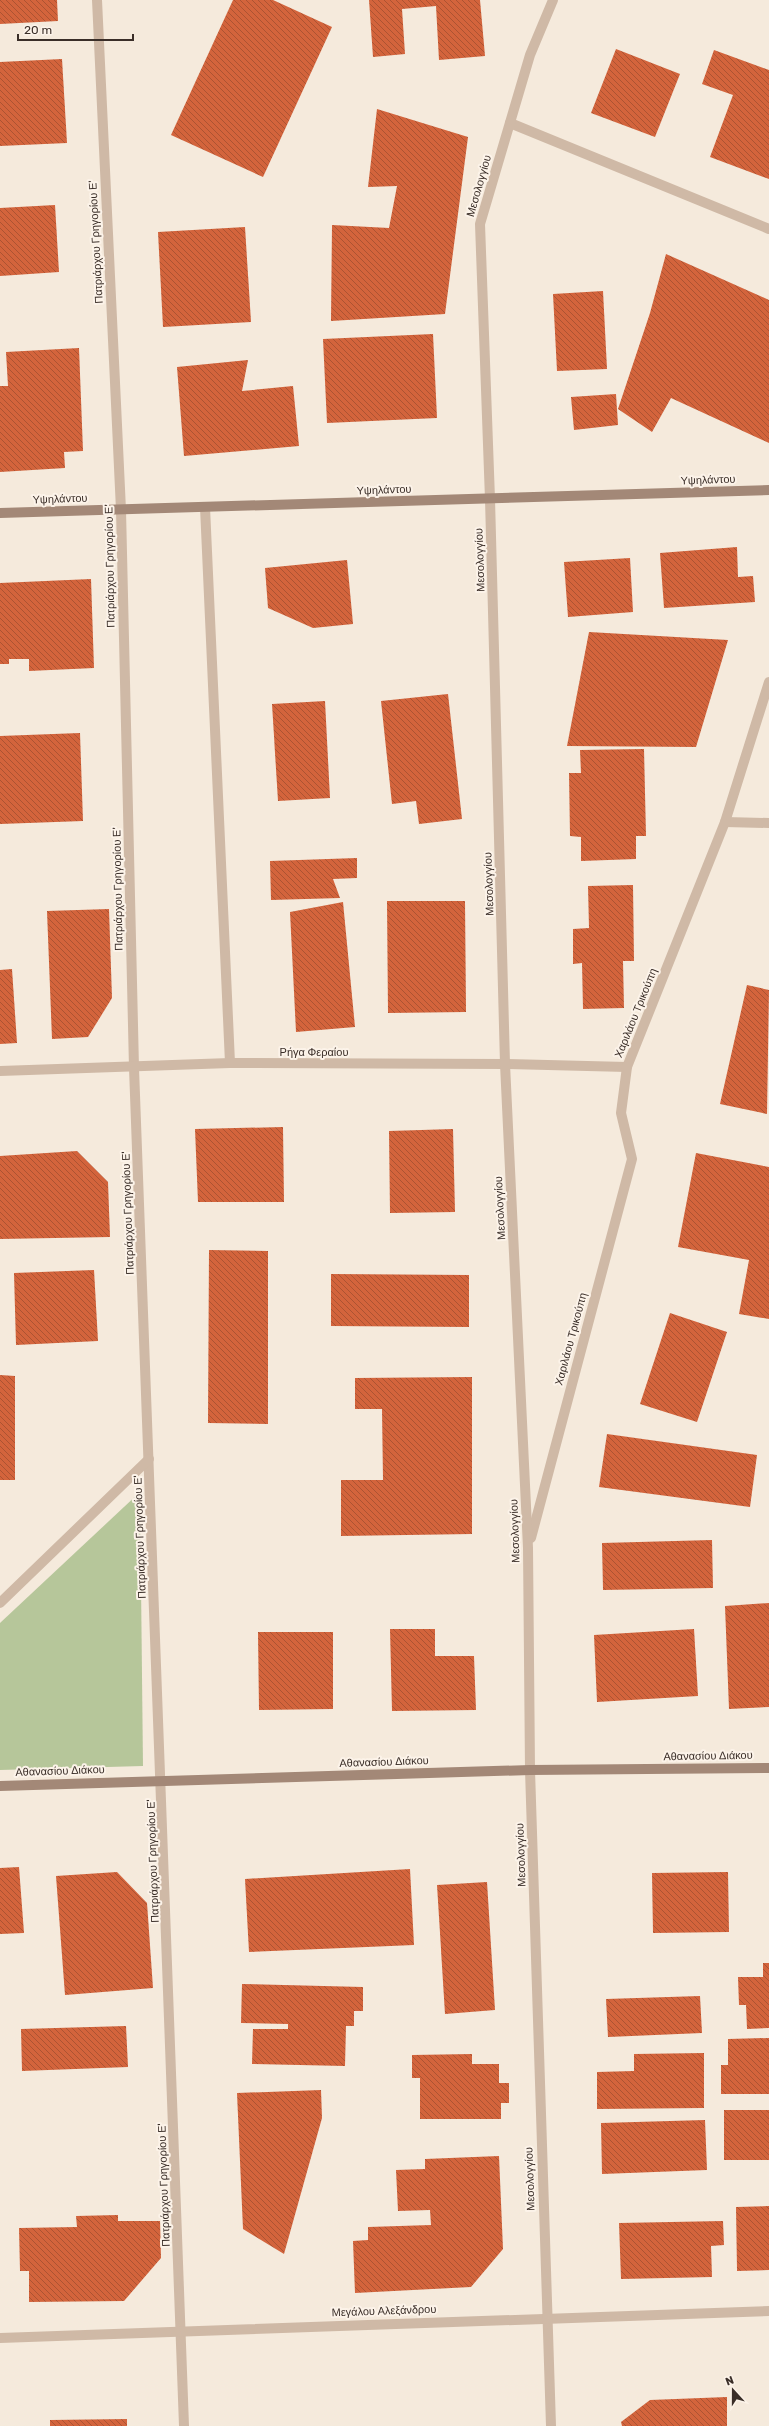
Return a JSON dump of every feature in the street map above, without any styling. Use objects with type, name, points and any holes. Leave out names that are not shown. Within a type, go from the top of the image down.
[{"type":"street","name":"Πατριάρχου Γρηγορίου Ε'","points":[[97,0],[121,510],[134,1068],[162,1780],[184,2426]]},
{"type":"street","name":"Μεσολογγίου","points":[[551,2426],[546,2317],[530,1770],[528,1548],[505,1064],[490,498],[480,224],[530,55],[553,0]]},
{"type":"street","points":[[510,123],[769,229]]},
{"type":"street","name":"Υψηλάντου","points":[[0,513],[769,490]]},
{"type":"street","points":[[205,507],[230,1064]]},
{"type":"street","name":"Χαριλάου Τρικούπη","points":[[528,1548],[632,1159],[621,1113],[627,1067],[725,822],[769,682]]},
{"type":"street","points":[[725,822],[769,823]]},
{"type":"street","name":"Ρήγα Φεραίου","points":[[0,1071],[230,1064],[505,1064],[627,1067]]},
{"type":"street","points":[[0,1603],[149,1459]]},
{"type":"street","name":"Αθανασίου Διάκου","points":[[0,1786],[530,1770],[769,1768]]},
{"type":"street","name":"Μεγάλου Αλεξάνδρου","points":[[0,2338],[769,2310]]},
{"type":"green space","points":[[140,1492],[143,1766],[0,1770],[0,1623]]},
{"type":"building","points":[[0,0],[57,0],[58,21],[0,24]]},
{"type":"building","points":[[233,0],[273,0],[332,27],[263,177],[171,135]]},
{"type":"building","points":[[369,0],[480,0],[485,56],[439,60],[436,6],[402,9],[405,54],[373,57]]},
{"type":"building","points":[[616,49],[680,74],[655,137],[591,113]]},
{"type":"building","points":[[714,50],[769,70],[769,179],[710,157],[733,95],[702,84]]},
{"type":"building","points":[[62,59],[67,143],[0,146],[0,62]]},
{"type":"building","points":[[377,109],[468,137],[445,314],[331,321],[332,225],[389,228],[397,186],[368,187]]},
{"type":"building","points":[[55,205],[59,272],[0,276],[0,208]]},
{"type":"building","points":[[245,227],[251,322],[163,327],[158,232]]},
{"type":"building","points":[[666,254],[769,300],[769,443],[671,398],[652,432],[618,409],[650,313]]},
{"type":"building","points":[[603,291],[607,369],[557,371],[553,294]]},
{"type":"building","points":[[433,334],[437,418],[327,423],[323,339]]},
{"type":"building","points":[[79,348],[83,451],[64,452],[65,468],[0,472],[0,386],[8,386],[6,352]]},
{"type":"building","points":[[248,360],[242,391],[293,386],[299,446],[184,456],[177,367]]},
{"type":"building","points":[[616,394],[618,425],[574,430],[571,397]]},
{"type":"building","points":[[737,547],[738,577],[753,576],[755,602],[664,608],[660,553]]},
{"type":"building","points":[[630,558],[633,612],[568,617],[564,562]]},
{"type":"building","points":[[347,560],[353,624],[313,628],[268,608],[265,568]]},
{"type":"building","points":[[91,579],[94,668],[29,671],[29,659],[9,659],[9,664],[0,664],[0,583]]},
{"type":"building","points":[[589,632],[728,640],[696,747],[567,746]]},
{"type":"building","points":[[448,694],[462,819],[419,824],[416,801],[392,804],[381,701]]},
{"type":"building","points":[[325,701],[330,798],[278,801],[272,704]]},
{"type":"building","points":[[80,733],[83,821],[0,824],[0,736]]},
{"type":"building","points":[[644,749],[646,836],[636,836],[636,859],[581,861],[581,837],[570,836],[569,773],[581,773],[580,750]]},
{"type":"building","points":[[357,858],[357,878],[333,879],[340,898],[271,900],[270,861]]},
{"type":"building","points":[[633,885],[634,961],[623,961],[624,1008],[583,1009],[582,963],[573,964],[573,929],[589,928],[588,886]]},
{"type":"building","points":[[387,901],[465,901],[466,1012],[388,1013]]},
{"type":"building","points":[[343,902],[355,1027],[296,1032],[290,912]]},
{"type":"building","points":[[109,909],[112,998],[88,1037],[52,1039],[47,911]]},
{"type":"building","points":[[12,969],[17,1043],[0,1044],[0,970]]},
{"type":"building","points":[[747,985],[769,990],[767,1114],[720,1104]]},
{"type":"building","points":[[283,1127],[284,1202],[198,1202],[195,1129]]},
{"type":"building","points":[[453,1129],[455,1212],[390,1213],[389,1131]]},
{"type":"building","points":[[77,1151],[108,1182],[110,1237],[0,1239],[0,1156]]},
{"type":"building","points":[[696,1153],[769,1167],[769,1319],[739,1314],[749,1260],[678,1247]]},
{"type":"building","points":[[209,1250],[268,1251],[268,1424],[208,1423]]},
{"type":"building","points":[[94,1270],[98,1341],[16,1345],[14,1273]]},
{"type":"building","points":[[331,1274],[469,1275],[469,1327],[331,1326]]},
{"type":"building","points":[[670,1313],[727,1332],[697,1422],[640,1404]]},
{"type":"building","points":[[0,1375],[15,1376],[15,1480],[0,1480]]},
{"type":"building","points":[[472,1377],[472,1534],[341,1536],[341,1480],[383,1480],[382,1409],[355,1409],[355,1378]]},
{"type":"building","points":[[607,1434],[757,1455],[750,1507],[599,1487]]},
{"type":"building","points":[[712,1540],[713,1588],[603,1590],[602,1543]]},
{"type":"building","points":[[769,1603],[769,1707],[729,1709],[725,1606]]},
{"type":"building","points":[[390,1629],[435,1629],[435,1656],[474,1656],[476,1710],[392,1711]]},
{"type":"building","points":[[694,1629],[698,1696],[597,1702],[594,1635]]},
{"type":"building","points":[[258,1632],[333,1632],[333,1709],[259,1710]]},
{"type":"building","points":[[19,1867],[24,1933],[0,1934],[0,1868]]},
{"type":"building","points":[[410,1869],[414,1945],[249,1952],[245,1879]]},
{"type":"building","points":[[117,1872],[147,1903],[153,1988],[65,1995],[56,1876]]},
{"type":"building","points":[[728,1872],[729,1932],[653,1933],[652,1873]]},
{"type":"building","points":[[487,1882],[495,2010],[445,2014],[437,1885]]},
{"type":"building","points":[[763,1963],[769,1963],[769,2028],[747,2029],[746,2005],[739,2005],[738,1977],[763,1977]]},
{"type":"building","points":[[242,1984],[363,1987],[363,2011],[354,2011],[354,2026],[346,2026],[345,2066],[252,2064],[253,2029],[288,2029],[288,2024],[241,2023]]},
{"type":"building","points":[[700,1996],[702,2033],[608,2037],[606,1999]]},
{"type":"building","points":[[126,2026],[128,2067],[22,2071],[21,2029]]},
{"type":"building","points":[[769,2038],[769,2094],[721,2094],[721,2065],[728,2065],[728,2039]]},
{"type":"building","points":[[704,2053],[704,2108],[597,2109],[597,2072],[634,2071],[634,2054]]},
{"type":"building","points":[[472,2054],[472,2064],[499,2064],[499,2083],[509,2083],[509,2103],[501,2103],[501,2119],[420,2119],[420,2078],[412,2078],[412,2055]]},
{"type":"building","points":[[321,2090],[322,2118],[284,2254],[243,2229],[237,2093]]},
{"type":"building","points":[[724,2110],[769,2110],[769,2160],[724,2160]]},
{"type":"building","points":[[705,2120],[707,2170],[602,2174],[601,2123]]},
{"type":"building","points":[[499,2156],[503,2249],[471,2287],[355,2293],[353,2241],[368,2240],[368,2227],[431,2225],[430,2210],[398,2211],[396,2170],[425,2169],[425,2159]]},
{"type":"building","points":[[769,2206],[769,2270],[737,2271],[736,2207]]},
{"type":"building","points":[[118,2215],[118,2221],[160,2221],[161,2258],[124,2301],[29,2302],[29,2271],[20,2271],[19,2228],[77,2227],[76,2216]]},
{"type":"building","points":[[723,2221],[724,2245],[711,2246],[712,2277],[621,2279],[619,2223]]},
{"type":"building","points":[[727,2397],[727,2426],[622,2426],[621,2422],[650,2400]]},
{"type":"building","points":[[127,2419],[127,2426],[50,2426],[50,2420]]}]
